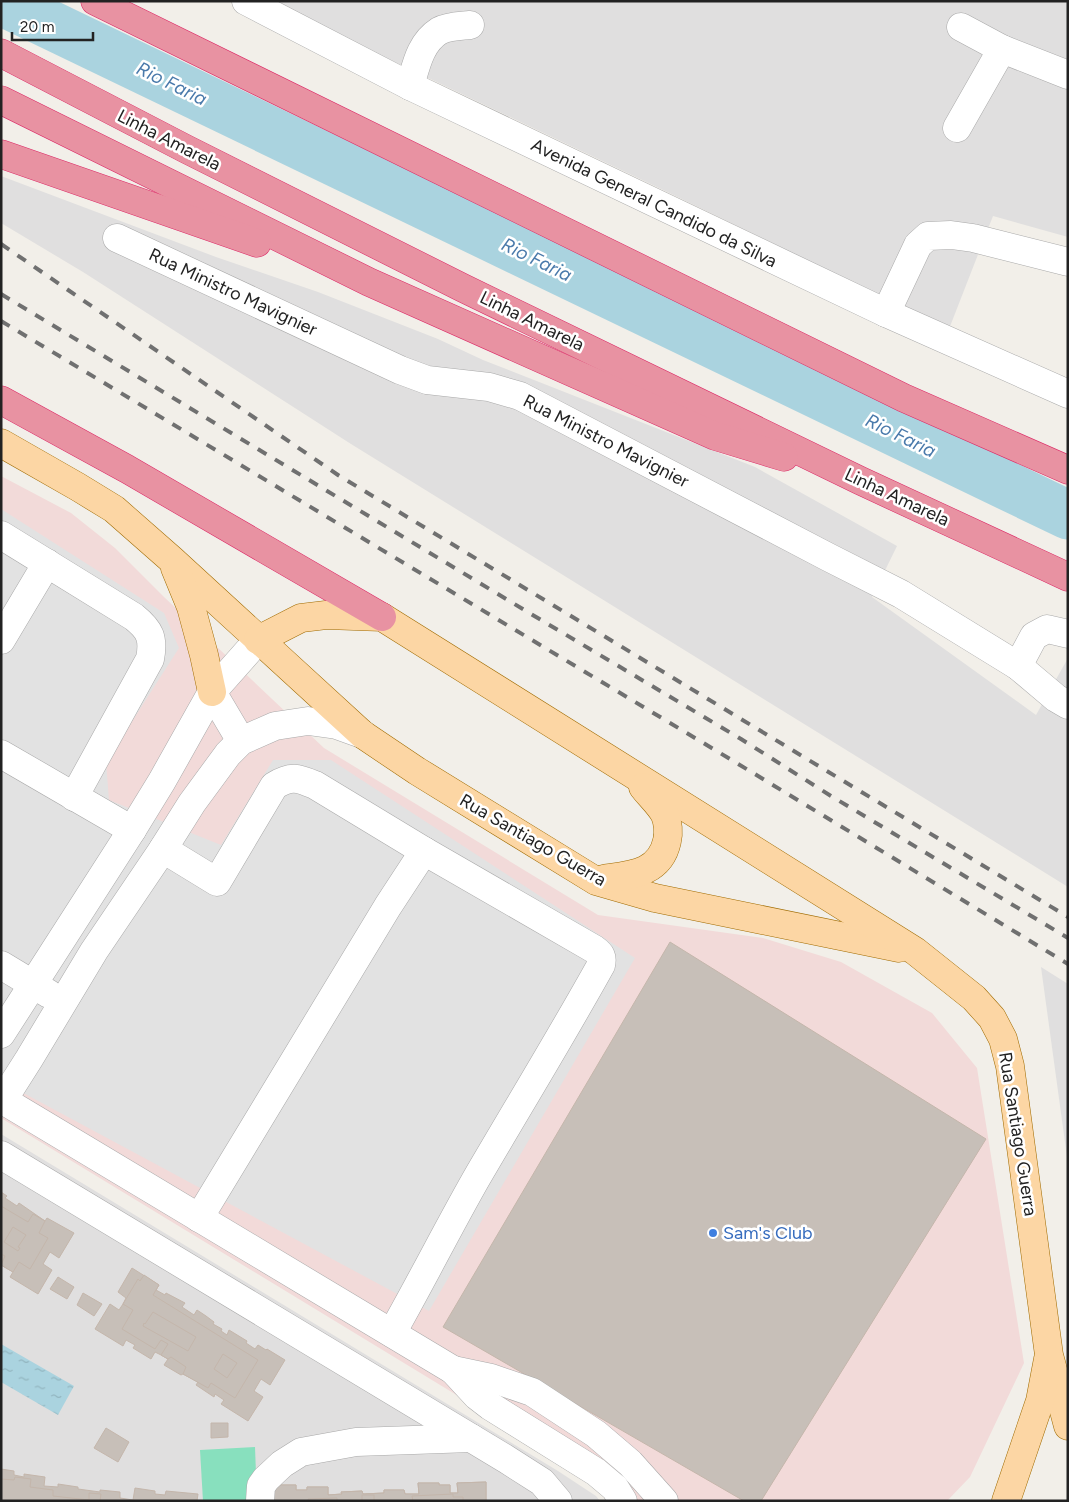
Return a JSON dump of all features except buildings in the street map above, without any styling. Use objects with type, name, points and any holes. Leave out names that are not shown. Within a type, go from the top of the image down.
[{"type":"highway","points":[[95,1],[904,398],[1068,470]]},
{"type":"highway","name":"Linha Amarela","points":[[1,53],[186,150],[454,284],[862,481],[1068,577]]},
{"type":"highway","points":[[1,100],[370,282],[715,436],[862,481]]},
{"type":"highway","points":[[1,154],[370,282]]},
{"type":"highway","points":[[1,400],[127,469],[382,617]]},
{"type":"main road","name":"Rua Santiago Guerra","points":[[1,443],[114,510],[172,560],[362,734],[417,772],[596,881],[656,898],[915,951]]},
{"type":"main road","points":[[172,560],[191,606],[212,692]]},
{"type":"main road","points":[[258,640],[301,618],[326,615],[382,617]]},
{"type":"main road","name":"Rua Santiago Guerra","points":[[382,617],[915,951],[974,998],[992,1018],[1003,1039],[1010,1066],[1049,1355],[1068,1426]]},
{"type":"main road","points":[[596,881],[639,873],[653,866],[665,852],[669,834],[665,814],[631,773]]},
{"type":"main road","name":"Rua Santiago Guerra","points":[[1017,1468],[1040,1401],[1049,1355]]},
{"type":"main road","points":[[998,1501],[1017,1468]]},
{"type":"main road","points":[[1006,1501],[1017,1468]]},
{"type":"street","name":"Avenida General Candido da Silva","points":[[246,1],[410,86],[886,313],[1068,394]]},
{"type":"street","points":[[410,86],[420,53],[429,40],[440,31],[470,24]]},
{"type":"street","points":[[961,27],[1002,49],[1068,75]]},
{"type":"street","points":[[957,128],[1002,49]]},
{"type":"street","points":[[886,313],[918,246],[928,236],[951,235],[973,238],[1068,262]]},
{"type":"street","name":"Rua Ministro Mavignier","points":[[117,238],[400,370],[427,380],[489,387],[520,396],[901,594],[1018,666],[1056,698],[1068,705]]},
{"type":"street","points":[[1,535],[134,617],[145,626],[151,636],[152,648],[148,664],[74,796]]},
{"type":"street","points":[[1,640],[47,563]]},
{"type":"street","points":[[1018,666],[1034,636],[1047,629],[1068,634]]},
{"type":"street","points":[[1,1034],[132,830],[212,692],[258,640]]},
{"type":"street","points":[[212,692],[241,741]]},
{"type":"street","points":[[362,734],[337,725],[308,721],[275,726],[241,741],[228,754],[192,803],[94,951],[29,1059],[2,1099],[453,1370],[477,1396],[490,1406],[596,1472],[615,1488],[623,1501]]},
{"type":"street","points":[[1,754],[132,830]]},
{"type":"street","points":[[163,849],[217,882],[274,786],[284,780],[298,778],[315,785],[602,955],[602,960],[572,1018],[476,1180],[392,1333]]},
{"type":"street","points":[[199,1218],[388,906],[424,851]]},
{"type":"street","points":[[101,879],[130,897]]},
{"type":"street","points":[[67,933],[94,951]]},
{"type":"street","points":[[1,965],[63,1003]]},
{"type":"street","points":[[1,1041],[29,1059]]},
{"type":"street","points":[[1,1155],[542,1482],[558,1501]]},
{"type":"street","points":[[453,1370],[509,1383],[532,1392],[596,1434],[630,1464],[664,1501]]},
{"type":"street","points":[[260,1501],[261,1486],[266,1479],[282,1464],[301,1452],[356,1442],[471,1438]]},
{"type":"shaded area","points":[[267,1],[1068,1],[1068,237],[993,216],[949,329]]},
{"type":"shaded area","points":[[1,176],[216,257],[318,292],[438,339],[483,360],[755,467],[897,546],[872,597],[1036,715],[1068,658],[1068,887],[351,444],[83,272],[1,223]]},
{"type":"shaded area","points":[[1,476],[71,513],[115,548],[164,597],[324,748],[598,915],[763,938],[841,962],[932,1013],[977,1068],[1024,1363],[970,1477],[947,1501],[631,1501],[1,1118]]},
{"type":"shaded area","points":[[1,509],[164,613],[179,648],[106,762],[109,800],[221,845],[273,760],[331,760],[635,958],[429,1311],[1,1081]]},
{"type":"shaded area","points":[[1041,967],[1068,984],[1068,1164]]},
{"type":"shaded area","points":[[1,1134],[558,1471],[596,1496],[600,1501],[1,1501]]},
{"type":"green space","points":[[255,1447],[257,1501],[203,1501],[200,1450]]},
{"type":"water","points":[[1,1344],[74,1386],[58,1415],[1,1382]]},
{"type":"waterway","name":"Rio Faria","points":[[5,3],[1068,515]]},
{"type":"railway","points":[[1,244],[338,475],[1068,917]]},
{"type":"railway","points":[[1,294],[1068,938]]},
{"type":"railway","points":[[1,321],[1068,964]]},
{"type":"place","name":"Sam's Club","points":[[713,1233]]}]
